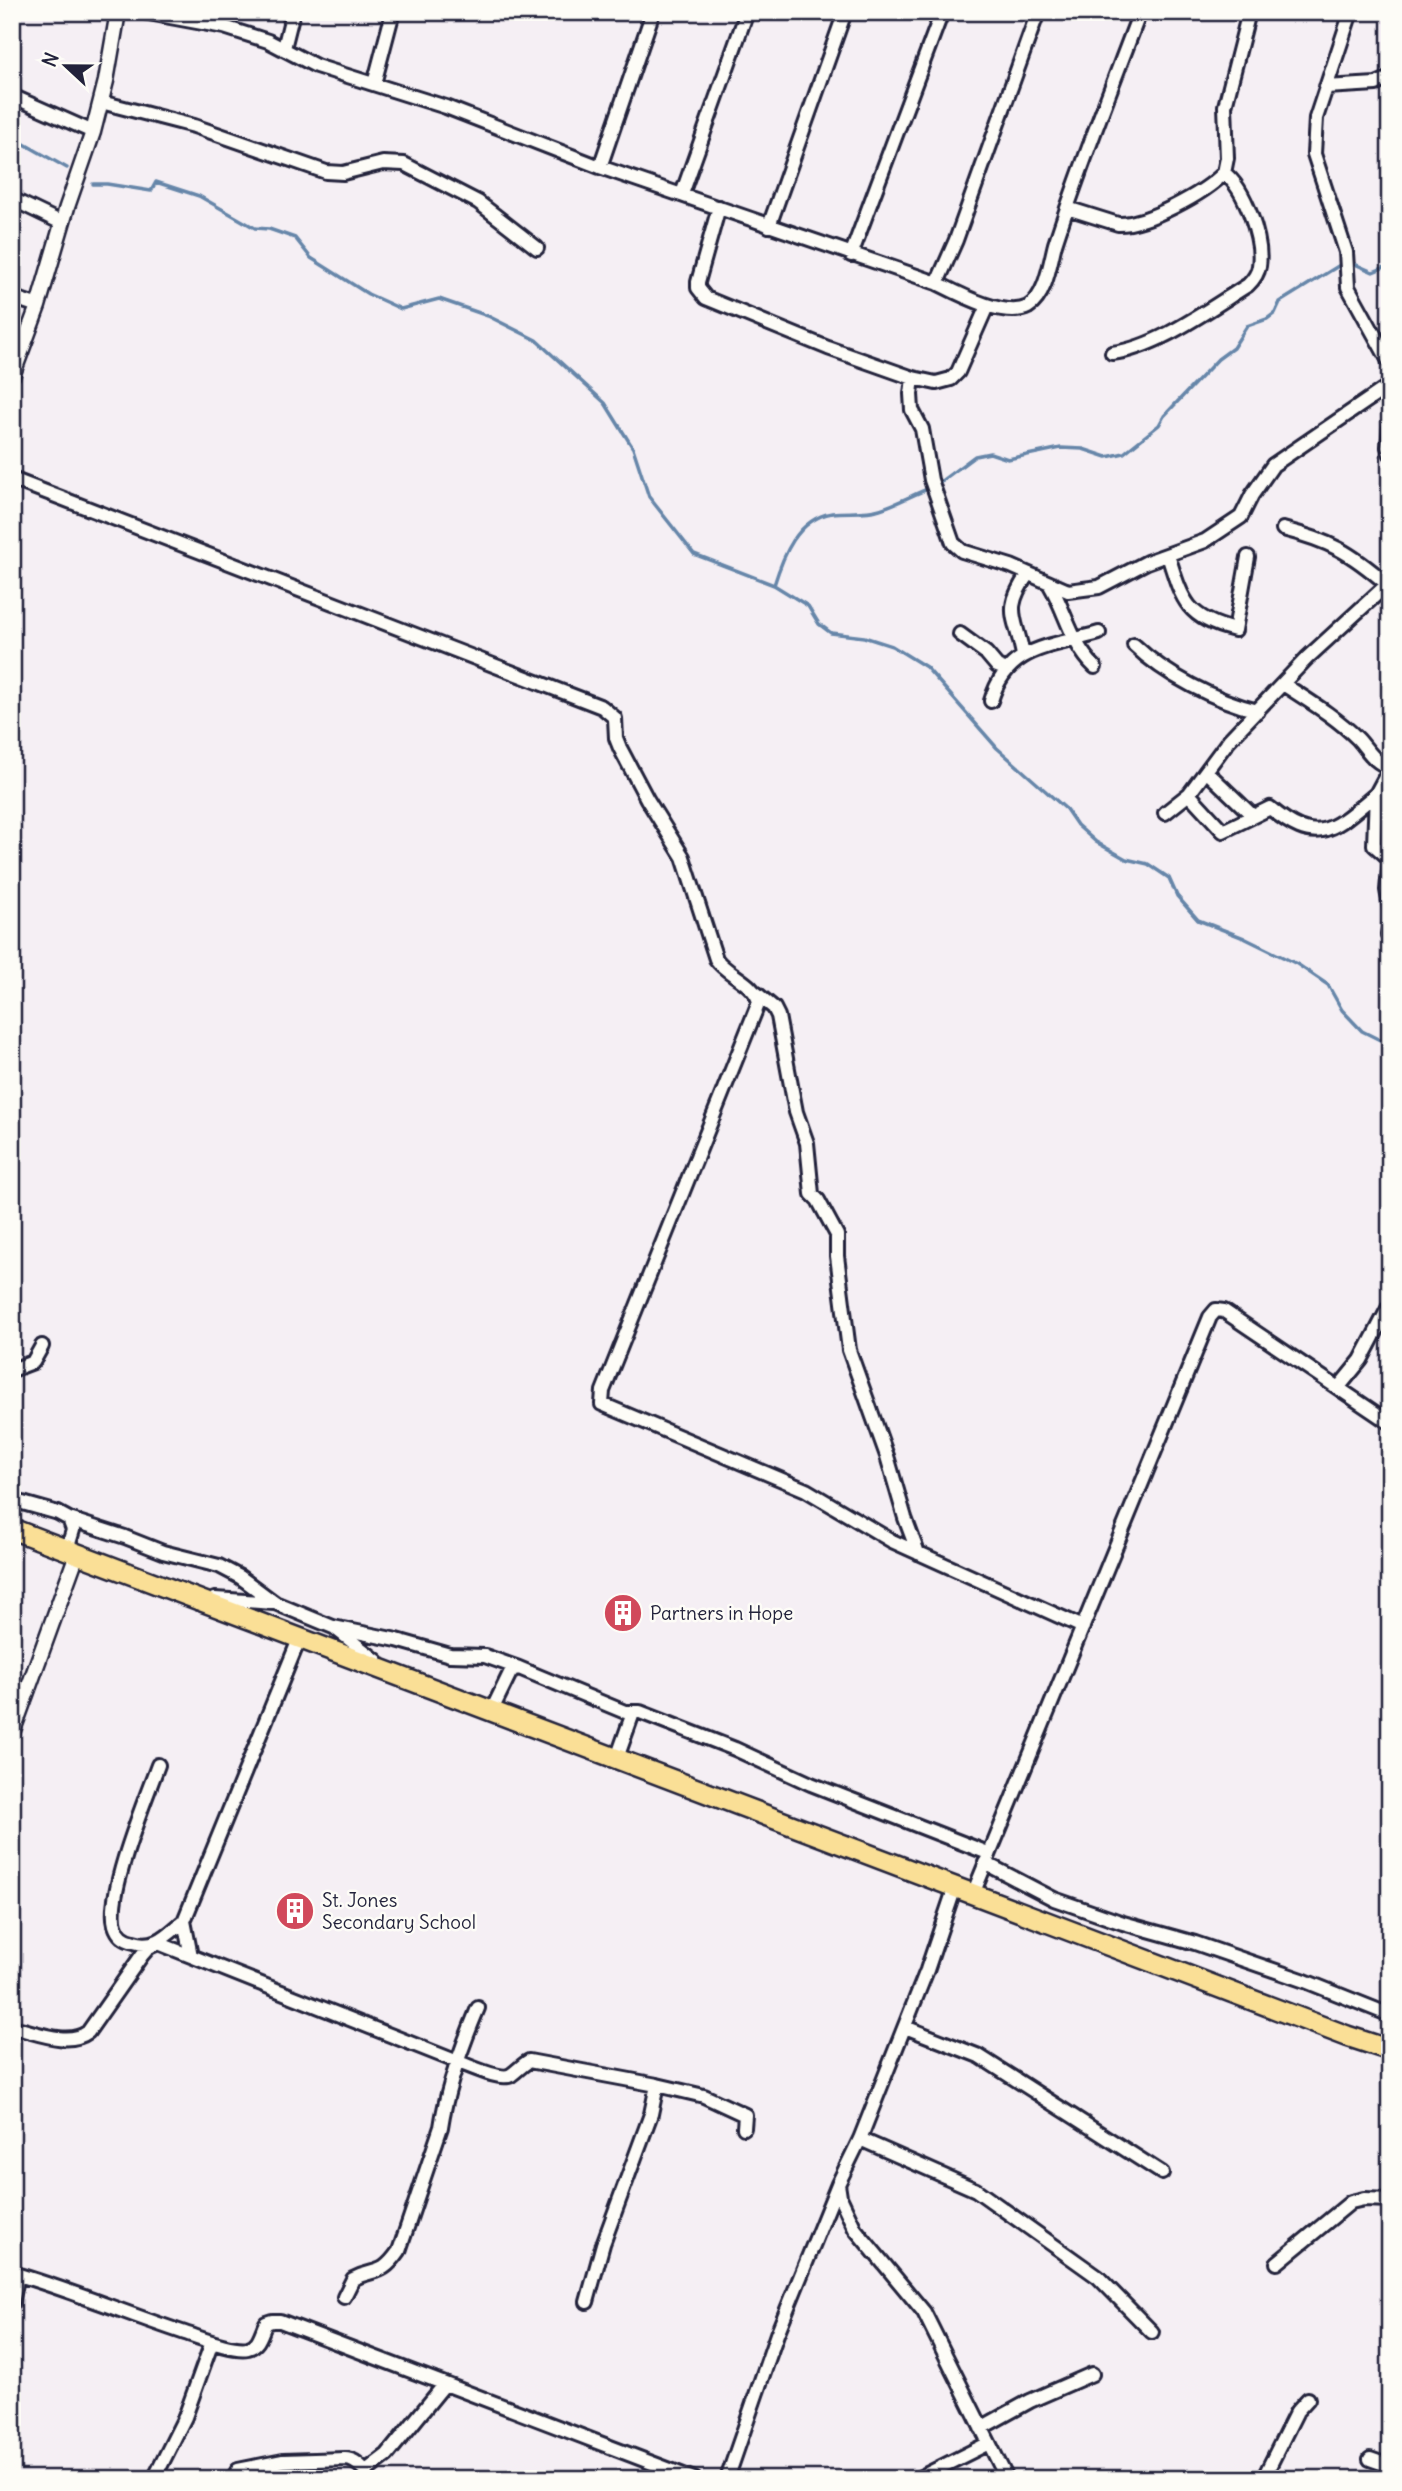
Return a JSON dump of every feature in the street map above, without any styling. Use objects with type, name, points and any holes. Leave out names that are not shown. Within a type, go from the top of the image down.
[{"type":"highway","points":[[12,1529],[1347,2036],[1390,2050]]},
{"type":"street","points":[[12,376],[38,306],[62,223],[93,132],[118,12]]},
{"type":"street","points":[[143,12],[199,18],[284,48],[299,59],[316,66],[446,107],[600,167],[937,283],[987,306],[1023,309],[1037,298],[1067,208],[1140,12]]},
{"type":"street","points":[[284,48],[293,12]]},
{"type":"street","points":[[374,84],[393,12]]},
{"type":"street","points":[[600,167],[653,12]]},
{"type":"street","points":[[682,194],[747,12]]},
{"type":"street","points":[[769,226],[845,12]]},
{"type":"street","points":[[851,255],[942,12]]},
{"type":"street","points":[[937,283],[956,240],[1038,12]]},
{"type":"street","points":[[1067,208],[1118,225],[1126,225],[1197,193],[1224,173],[1227,158],[1224,115],[1249,12]]},
{"type":"street","points":[[1351,12],[1316,118],[1313,139],[1317,168],[1343,242],[1348,287],[1390,363]]},
{"type":"street","points":[[1326,87],[1376,84],[1390,78]]},
{"type":"street","points":[[12,96],[93,132]]},
{"type":"street","points":[[101,102],[194,126],[326,172],[344,173],[383,163],[404,164],[478,202],[513,232],[537,248]]},
{"type":"street","points":[[1112,353],[1132,350],[1153,341],[1248,285],[1255,278],[1260,256],[1247,205],[1236,181],[1224,173]]},
{"type":"street","points":[[12,199],[62,223]]},
{"type":"street","points":[[719,207],[698,288],[706,298],[828,348],[913,379],[936,383],[951,379],[964,361],[987,306]]},
{"type":"street","points":[[12,297],[38,306]]},
{"type":"street","points":[[913,379],[912,410],[922,429],[931,480],[953,543],[962,551],[999,562],[1068,592],[1088,590],[1205,541],[1241,517],[1252,495],[1273,465],[1390,384]]},
{"type":"street","points":[[1390,427],[1390,453]]},
{"type":"street","points":[[12,479],[375,618],[610,712],[615,718],[616,737],[620,748],[646,799],[683,857],[716,959],[726,971],[774,1009],[778,1016],[796,1112],[807,1143],[811,1194],[818,1200],[837,1235],[837,1256],[849,1350],[918,1553]]},
{"type":"street","points":[[1165,813],[1189,793],[1229,740],[1336,629],[1388,583],[1356,558],[1318,538],[1283,529]]},
{"type":"street","points":[[1168,555],[1179,590],[1198,617],[1214,625],[1235,630],[1248,557]]},
{"type":"street","points":[[1023,655],[1011,611],[1018,589],[1028,574]]},
{"type":"street","points":[[1050,584],[1060,601],[1074,640],[1095,667]]},
{"type":"street","points":[[991,701],[995,688],[1007,670],[1023,655],[1034,649],[1099,633]]},
{"type":"street","points":[[960,634],[986,653],[998,666],[1007,670]]},
{"type":"street","points":[[1134,645],[1163,669],[1258,711]]},
{"type":"street","points":[[1189,793],[1223,831],[1270,808],[1287,822],[1306,832],[1321,831],[1348,817],[1376,794],[1390,767],[1381,765],[1359,739],[1333,717],[1283,684]]},
{"type":"street","points":[[1206,771],[1253,816]]},
{"type":"street","points":[[1376,794],[1374,845],[1390,859],[1387,890],[1390,907]]},
{"type":"street","points":[[1390,923],[1390,935]]},
{"type":"street","points":[[756,993],[759,1002],[603,1391],[602,1404],[806,1490],[892,1541],[1083,1628]]},
{"type":"street","points":[[1338,1388],[1361,1360],[1390,1305]]},
{"type":"street","points":[[727,2479],[777,2334],[838,2184],[860,2139],[927,1970],[964,1891],[987,1858],[1210,1317],[1216,1310],[1224,1311],[1390,1423]]},
{"type":"street","points":[[12,1370],[33,1362],[42,1346]]},
{"type":"street","points":[[12,1500],[58,1513],[163,1552],[219,1566],[240,1577],[275,1603],[333,1627],[397,1640],[450,1655],[485,1656],[633,1713],[652,1716],[987,1858],[1054,1899],[1195,1943],[1390,2015]]},
{"type":"street","points":[[12,1734],[72,1552],[73,1530],[69,1519]]},
{"type":"street","points":[[184,1594],[229,1601],[275,1603]]},
{"type":"street","points":[[333,1627],[358,1648],[400,1675]]},
{"type":"street","points":[[12,2027],[68,2039],[80,2038],[89,2032],[149,1947],[158,1943],[184,1921],[299,1637]]},
{"type":"street","points":[[492,1710],[510,1673],[519,1668]]},
{"type":"street","points":[[618,1758],[633,1713]]},
{"type":"street","points":[[158,1765],[132,1836],[115,1898],[115,1925],[120,1935],[128,1941],[139,1944],[158,1943],[502,2077],[510,2076],[529,2061],[657,2085],[704,2096],[745,2115],[744,2128]]},
{"type":"street","points":[[184,1921],[191,1956]]},
{"type":"street","points":[[344,2297],[353,2279],[378,2272],[390,2264],[399,2251],[441,2127],[458,2062],[478,2008]]},
{"type":"street","points":[[905,2027],[957,2045],[1006,2071],[1162,2173]]},
{"type":"street","points":[[587,2302],[603,2244],[651,2114],[657,2085]]},
{"type":"street","points":[[860,2139],[976,2190],[1098,2277],[1152,2332]]},
{"type":"street","points":[[838,2184],[840,2197],[855,2229],[924,2312],[1007,2479]]},
{"type":"street","points":[[1277,2263],[1351,2202],[1364,2199],[1390,2200]]},
{"type":"street","points":[[12,2303],[15,2273],[212,2342],[241,2348],[250,2348],[260,2338],[266,2323],[272,2320],[280,2321],[694,2479]]},
{"type":"street","points":[[154,2479],[185,2417],[212,2342]]},
{"type":"street","points":[[981,2428],[1030,2401],[1092,2374]]},
{"type":"street","points":[[236,2479],[238,2470],[284,2461],[349,2459],[367,2475],[387,2455],[444,2385]]},
{"type":"street","points":[[1264,2479],[1297,2411],[1308,2399]]},
{"type":"street","points":[[917,2479],[989,2443]]},
{"type":"street","points":[[1370,2459],[1390,2466]]},
{"type":"waterway","points":[[12,137],[67,168]]},
{"type":"waterway","points":[[93,184],[151,191],[156,182],[199,196],[255,228],[269,229],[295,238],[311,258],[368,294],[401,309],[439,299],[488,316],[536,340],[605,403],[633,448],[649,497],[694,554],[774,585],[808,606],[819,624],[831,633],[864,637],[892,646],[926,667],[997,748],[1066,809],[1077,825],[1096,842],[1126,859],[1148,864],[1169,878],[1177,896],[1198,920],[1244,938],[1297,964],[1328,985],[1342,1010],[1362,1031],[1390,1045]]},
{"type":"waterway","points":[[1350,262],[1373,272],[1390,265]]},
{"type":"waterway","points":[[936,485],[975,456],[990,453],[1008,459],[1061,448],[1083,449],[1107,457],[1124,453],[1159,425],[1164,416],[1218,359],[1233,348],[1247,326],[1267,319],[1275,313],[1280,302],[1343,263]]},
{"type":"waterway","points":[[774,585],[793,540],[809,523],[832,513],[880,509],[930,488]]},
{"type":"place","name":"Partners in Hope","points":[[623,1613]]},
{"type":"place","name":"St. Jones Secondary School","points":[[295,1911]]}]
